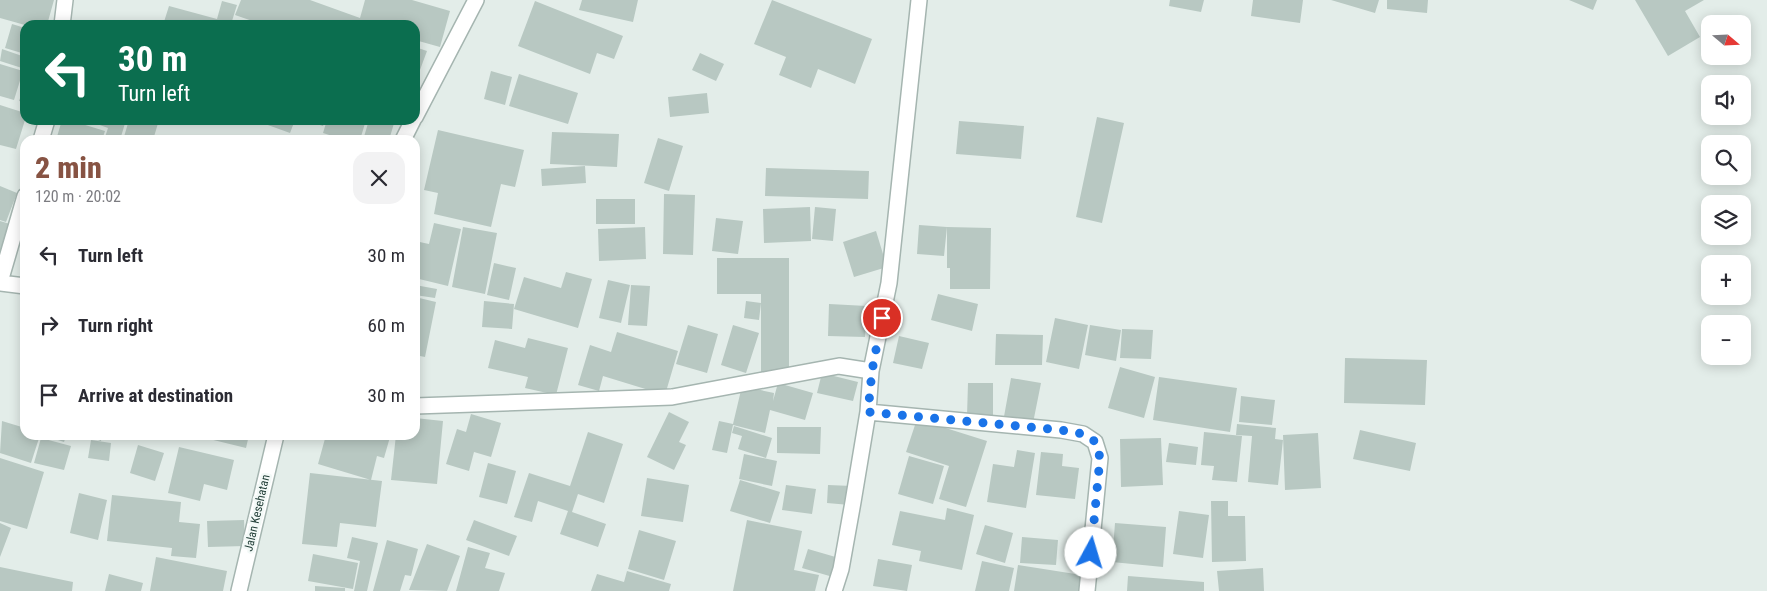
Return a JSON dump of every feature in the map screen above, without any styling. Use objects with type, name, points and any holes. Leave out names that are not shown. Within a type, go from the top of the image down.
[{"type":"street","points":[[63,20],[65,0]]},
{"type":"street","points":[[420,106],[475,0]]},
{"type":"street","points":[[834,591],[843,559],[868,412],[872,371],[889,283],[919,0]]},
{"type":"street","points":[[20,213],[0,283],[20,285]]},
{"type":"street","points":[[420,406],[672,397],[839,366],[872,371]]},
{"type":"street","points":[[868,412],[1061,430],[1083,434],[1096,442],[1100,458],[1087,591]]},
{"type":"street","name":"Jalan Kesehatan","points":[[239,591],[275,440]]},
{"type":"building","points":[[0,0],[54,0],[48,20],[20,20],[20,24],[0,18]]},
{"type":"building","points":[[241,0],[310,0],[360,18],[365,0],[412,0],[450,11],[440,47],[420,41],[420,20],[250,20],[235,15]]},
{"type":"building","points":[[582,0],[638,0],[633,22],[579,10]]},
{"type":"building","points":[[772,0],[872,39],[855,84],[818,69],[811,88],[779,75],[786,57],[754,44]]},
{"type":"building","points":[[1170,0],[1204,0],[1201,12],[1169,6]]},
{"type":"building","points":[[1253,0],[1303,0],[1300,23],[1251,16]]},
{"type":"building","points":[[1331,0],[1379,0],[1375,13]]},
{"type":"building","points":[[1387,0],[1428,0],[1427,13],[1387,9]]},
{"type":"building","points":[[1569,0],[1597,0],[1593,10]]},
{"type":"building","points":[[1635,0],[1704,0],[1685,11],[1700,37],[1668,56]]},
{"type":"building","points":[[222,1],[237,5],[232,20],[165,20],[169,6],[217,19]]},
{"type":"building","points":[[535,1],[623,36],[614,59],[597,53],[590,74],[518,46]]},
{"type":"building","points":[[12,24],[20,26],[20,52],[5,48]]},
{"type":"building","points":[[2,49],[20,55],[20,67],[0,61]]},
{"type":"building","points":[[420,49],[427,51],[420,70]]},
{"type":"building","points":[[700,53],[724,64],[716,81],[692,70]]},
{"type":"building","points":[[0,64],[20,70],[20,81],[14,100],[0,96]]},
{"type":"building","points":[[491,71],[512,77],[505,105],[484,99]]},
{"type":"building","points":[[519,74],[578,93],[568,124],[509,106]]},
{"type":"building","points":[[707,93],[709,113],[670,117],[668,97]]},
{"type":"building","points":[[0,105],[20,111],[20,125],[23,125],[16,149],[0,145]]},
{"type":"building","points":[[1097,117],[1124,123],[1102,223],[1076,217]]},
{"type":"building","points":[[959,121],[1024,126],[1021,159],[956,154]]},
{"type":"building","points":[[60,125],[85,125],[105,131],[104,135],[58,135]]},
{"type":"building","points":[[100,125],[124,125],[122,135],[106,135],[108,128]]},
{"type":"building","points":[[128,125],[158,125],[154,135],[124,135]]},
{"type":"building","points":[[268,125],[293,125],[290,133]]},
{"type":"building","points":[[325,125],[364,125],[362,135],[329,135],[323,133]]},
{"type":"building","points":[[368,125],[394,125],[390,135],[364,135]]},
{"type":"building","points":[[438,130],[524,150],[515,187],[501,184],[491,227],[434,214],[438,193],[424,190]]},
{"type":"building","points":[[552,132],[619,134],[617,167],[550,164]]},
{"type":"building","points":[[658,138],[683,146],[669,191],[644,183]]},
{"type":"building","points":[[585,166],[586,183],[542,186],[541,169]]},
{"type":"building","points":[[766,168],[869,171],[868,199],[765,196]]},
{"type":"building","points":[[0,186],[17,193],[6,222],[0,220]]},
{"type":"building","points":[[664,194],[695,195],[693,255],[663,254]]},
{"type":"building","points":[[596,199],[635,199],[635,224],[596,224]]},
{"type":"building","points":[[810,207],[811,241],[764,243],[763,209]]},
{"type":"building","points":[[815,207],[836,209],[833,241],[812,239]]},
{"type":"building","points":[[716,218],[743,221],[738,254],[712,251]]},
{"type":"building","points":[[0,221],[10,224],[0,255]]},
{"type":"building","points":[[434,223],[461,229],[448,286],[420,279],[420,242],[429,244]]},
{"type":"building","points":[[919,225],[947,227],[944,256],[917,254]]},
{"type":"building","points":[[463,227],[497,233],[485,294],[452,287]]},
{"type":"building","points":[[645,227],[646,259],[599,261],[598,229]]},
{"type":"building","points":[[947,227],[991,228],[990,289],[950,289],[950,268],[947,268]]},
{"type":"building","points":[[876,231],[887,267],[854,277],[843,242]]},
{"type":"building","points":[[717,258],[789,258],[789,373],[761,373],[761,294],[717,294]]},
{"type":"building","points":[[494,263],[516,268],[509,300],[487,295]]},
{"type":"building","points":[[566,272],[592,279],[578,328],[514,309],[524,277],[561,288]]},
{"type":"building","points":[[608,280],[630,285],[621,323],[599,318]]},
{"type":"building","points":[[631,285],[650,286],[647,326],[628,325]]},
{"type":"building","points":[[420,286],[437,289],[435,298],[420,296]]},
{"type":"building","points":[[938,294],[978,304],[972,331],[931,320]]},
{"type":"building","points":[[420,298],[436,302],[425,357],[420,356]]},
{"type":"building","points":[[484,301],[514,304],[512,329],[482,327]]},
{"type":"building","points":[[746,301],[761,303],[759,320],[744,318]]},
{"type":"building","points":[[829,304],[867,306],[865,337],[828,336]]},
{"type":"building","points":[[1055,318],[1088,325],[1079,369],[1046,362]]},
{"type":"building","points":[[688,325],[718,334],[707,373],[676,364]]},
{"type":"building","points":[[733,325],[759,333],[746,373],[721,365]]},
{"type":"building","points":[[1090,325],[1121,330],[1116,361],[1085,355]]},
{"type":"building","points":[[1122,329],[1153,330],[1151,359],[1120,358]]},
{"type":"building","points":[[617,332],[678,351],[665,395],[603,376],[599,391],[578,385],[590,345],[611,352]]},
{"type":"building","points":[[996,334],[1043,335],[1042,365],[995,365]]},
{"type":"building","points":[[899,336],[929,343],[922,369],[893,363]]},
{"type":"building","points":[[528,338],[568,348],[556,395],[525,388],[528,377],[488,368],[495,340],[525,348]]},
{"type":"building","points":[[1345,358],[1427,360],[1425,405],[1344,403]]},
{"type":"building","points":[[1120,367],[1155,377],[1144,418],[1108,408]]},
{"type":"building","points":[[822,373],[858,382],[853,401],[817,393]]},
{"type":"building","points":[[1159,377],[1237,388],[1230,432],[1153,420]]},
{"type":"building","points":[[1011,378],[1041,383],[1032,428],[1003,422]]},
{"type":"building","points":[[778,383],[813,393],[805,420],[770,410],[765,433],[733,425],[727,453],[712,450],[719,421],[733,424],[742,386],[774,393],[773,401]]},
{"type":"building","points":[[968,383],[993,383],[993,417],[967,416]]},
{"type":"building","points":[[1241,396],[1275,400],[1272,425],[1239,422]]},
{"type":"building","points":[[669,412],[689,422],[679,442],[686,445],[674,470],[647,457]]},
{"type":"building","points":[[471,414],[501,423],[491,457],[474,452],[469,471],[446,464],[457,429],[466,432]]},
{"type":"building","points":[[420,419],[443,421],[437,484],[391,480],[395,440],[420,440]]},
{"type":"building","points":[[917,419],[987,441],[966,507],[939,499],[949,466],[906,452]]},
{"type":"building","points":[[2,421],[20,426],[20,440],[38,440],[31,463],[0,453]]},
{"type":"building","points":[[1237,424],[1276,428],[1275,439],[1283,440],[1278,485],[1248,482],[1252,436],[1236,435]]},
{"type":"building","points":[[734,426],[772,438],[766,458],[738,449],[742,436],[732,433]]},
{"type":"building","points":[[777,427],[821,427],[820,454],[777,453]]},
{"type":"building","points":[[1360,430],[1416,443],[1410,471],[1353,459]]},
{"type":"building","points":[[588,432],[623,444],[604,503],[578,494],[572,512],[606,524],[598,547],[560,534],[568,511],[538,501],[532,522],[514,517],[529,473],[570,486]]},
{"type":"building","points":[[1204,432],[1242,436],[1237,482],[1212,480],[1214,466],[1201,465]]},
{"type":"building","points":[[1318,433],[1321,488],[1285,490],[1283,435]]},
{"type":"building","points":[[1161,438],[1163,485],[1121,487],[1120,439]]},
{"type":"building","points":[[40,440],[48,440],[71,446],[64,470],[34,463]]},
{"type":"building","points":[[91,440],[111,443],[109,461],[88,458]]},
{"type":"building","points":[[213,440],[248,440],[246,448]]},
{"type":"building","points":[[325,440],[389,440],[384,458],[377,456],[371,480],[318,464]]},
{"type":"building","points":[[1169,443],[1198,447],[1196,465],[1166,462]]},
{"type":"building","points":[[138,445],[164,453],[155,481],[130,473]]},
{"type":"building","points":[[179,447],[234,460],[227,490],[204,484],[200,501],[168,493]]},
{"type":"building","points":[[1017,450],[1035,453],[1026,508],[987,502],[993,464],[1014,467]]},
{"type":"building","points":[[1041,452],[1063,454],[1062,466],[1079,468],[1075,499],[1036,495]]},
{"type":"building","points":[[744,454],[777,461],[772,486],[739,479]]},
{"type":"building","points":[[909,456],[944,466],[933,504],[898,494]]},
{"type":"building","points":[[0,458],[44,472],[27,529],[0,521]]},
{"type":"building","points":[[488,463],[516,471],[507,504],[479,497]]},
{"type":"building","points":[[310,473],[382,481],[376,527],[340,523],[337,547],[302,544]]},
{"type":"building","points":[[647,478],[689,485],[683,522],[641,516]]},
{"type":"building","points":[[740,480],[780,492],[770,523],[730,511]]},
{"type":"building","points":[[786,485],[816,489],[812,514],[782,510]]},
{"type":"building","points":[[828,485],[852,486],[850,505],[827,503]]},
{"type":"building","points":[[79,493],[107,500],[98,540],[70,533]]},
{"type":"building","points":[[112,495],[181,502],[179,522],[200,524],[196,558],[171,556],[172,548],[107,541]]},
{"type":"building","points":[[1211,501],[1228,501],[1228,516],[1245,516],[1246,561],[1212,562]]},
{"type":"building","points":[[947,508],[974,515],[962,570],[919,561],[921,551],[892,545],[900,511],[945,520]]},
{"type":"building","points":[[1179,511],[1209,515],[1203,558],[1173,554]]},
{"type":"building","points":[[244,520],[245,546],[208,547],[207,521]]},
{"type":"building","points":[[474,520],[517,536],[509,556],[466,540]]},
{"type":"building","points":[[747,520],[802,531],[794,570],[819,575],[815,591],[733,591]]},
{"type":"building","points":[[0,523],[11,528],[0,557]]},
{"type":"building","points":[[1115,523],[1166,527],[1163,567],[1112,562]]},
{"type":"building","points":[[985,525],[1013,533],[1005,563],[976,554]]},
{"type":"building","points":[[639,530],[676,541],[664,580],[628,569]]},
{"type":"building","points":[[352,537],[378,543],[367,591],[354,591],[360,561],[347,558]]},
{"type":"building","points":[[1022,537],[1058,540],[1056,565],[1020,563]]},
{"type":"building","points":[[387,540],[418,549],[411,576],[405,575],[400,591],[373,591]]},
{"type":"building","points":[[427,544],[460,556],[447,591],[409,590]]},
{"type":"building","points":[[468,547],[490,553],[485,568],[505,573],[499,591],[456,591]]},
{"type":"building","points":[[808,549],[839,558],[833,577],[802,568]]},
{"type":"building","points":[[313,554],[358,563],[353,589],[308,581]]},
{"type":"building","points":[[156,557],[227,571],[223,591],[150,591]]},
{"type":"building","points":[[878,559],[912,565],[907,591],[873,586]]},
{"type":"building","points":[[982,561],[1014,568],[1009,591],[975,591]]},
{"type":"building","points":[[1018,565],[1088,576],[1086,591],[1014,591]]},
{"type":"building","points":[[0,567],[73,582],[72,591],[0,591]]},
{"type":"building","points":[[1263,568],[1264,591],[1219,591],[1217,571]]},
{"type":"building","points":[[627,571],[671,584],[669,591],[591,591],[597,574],[624,582]]},
{"type":"building","points":[[109,574],[143,583],[141,591],[105,591]]},
{"type":"building","points":[[1128,576],[1204,582],[1204,591],[1127,591]]},
{"type":"building","points":[[315,586],[345,588],[345,591],[315,591]]},
{"type":"route","points":[[882,318],[872,371],[868,412],[1061,430],[1083,434],[1096,442],[1100,458],[1091,553]]}]
